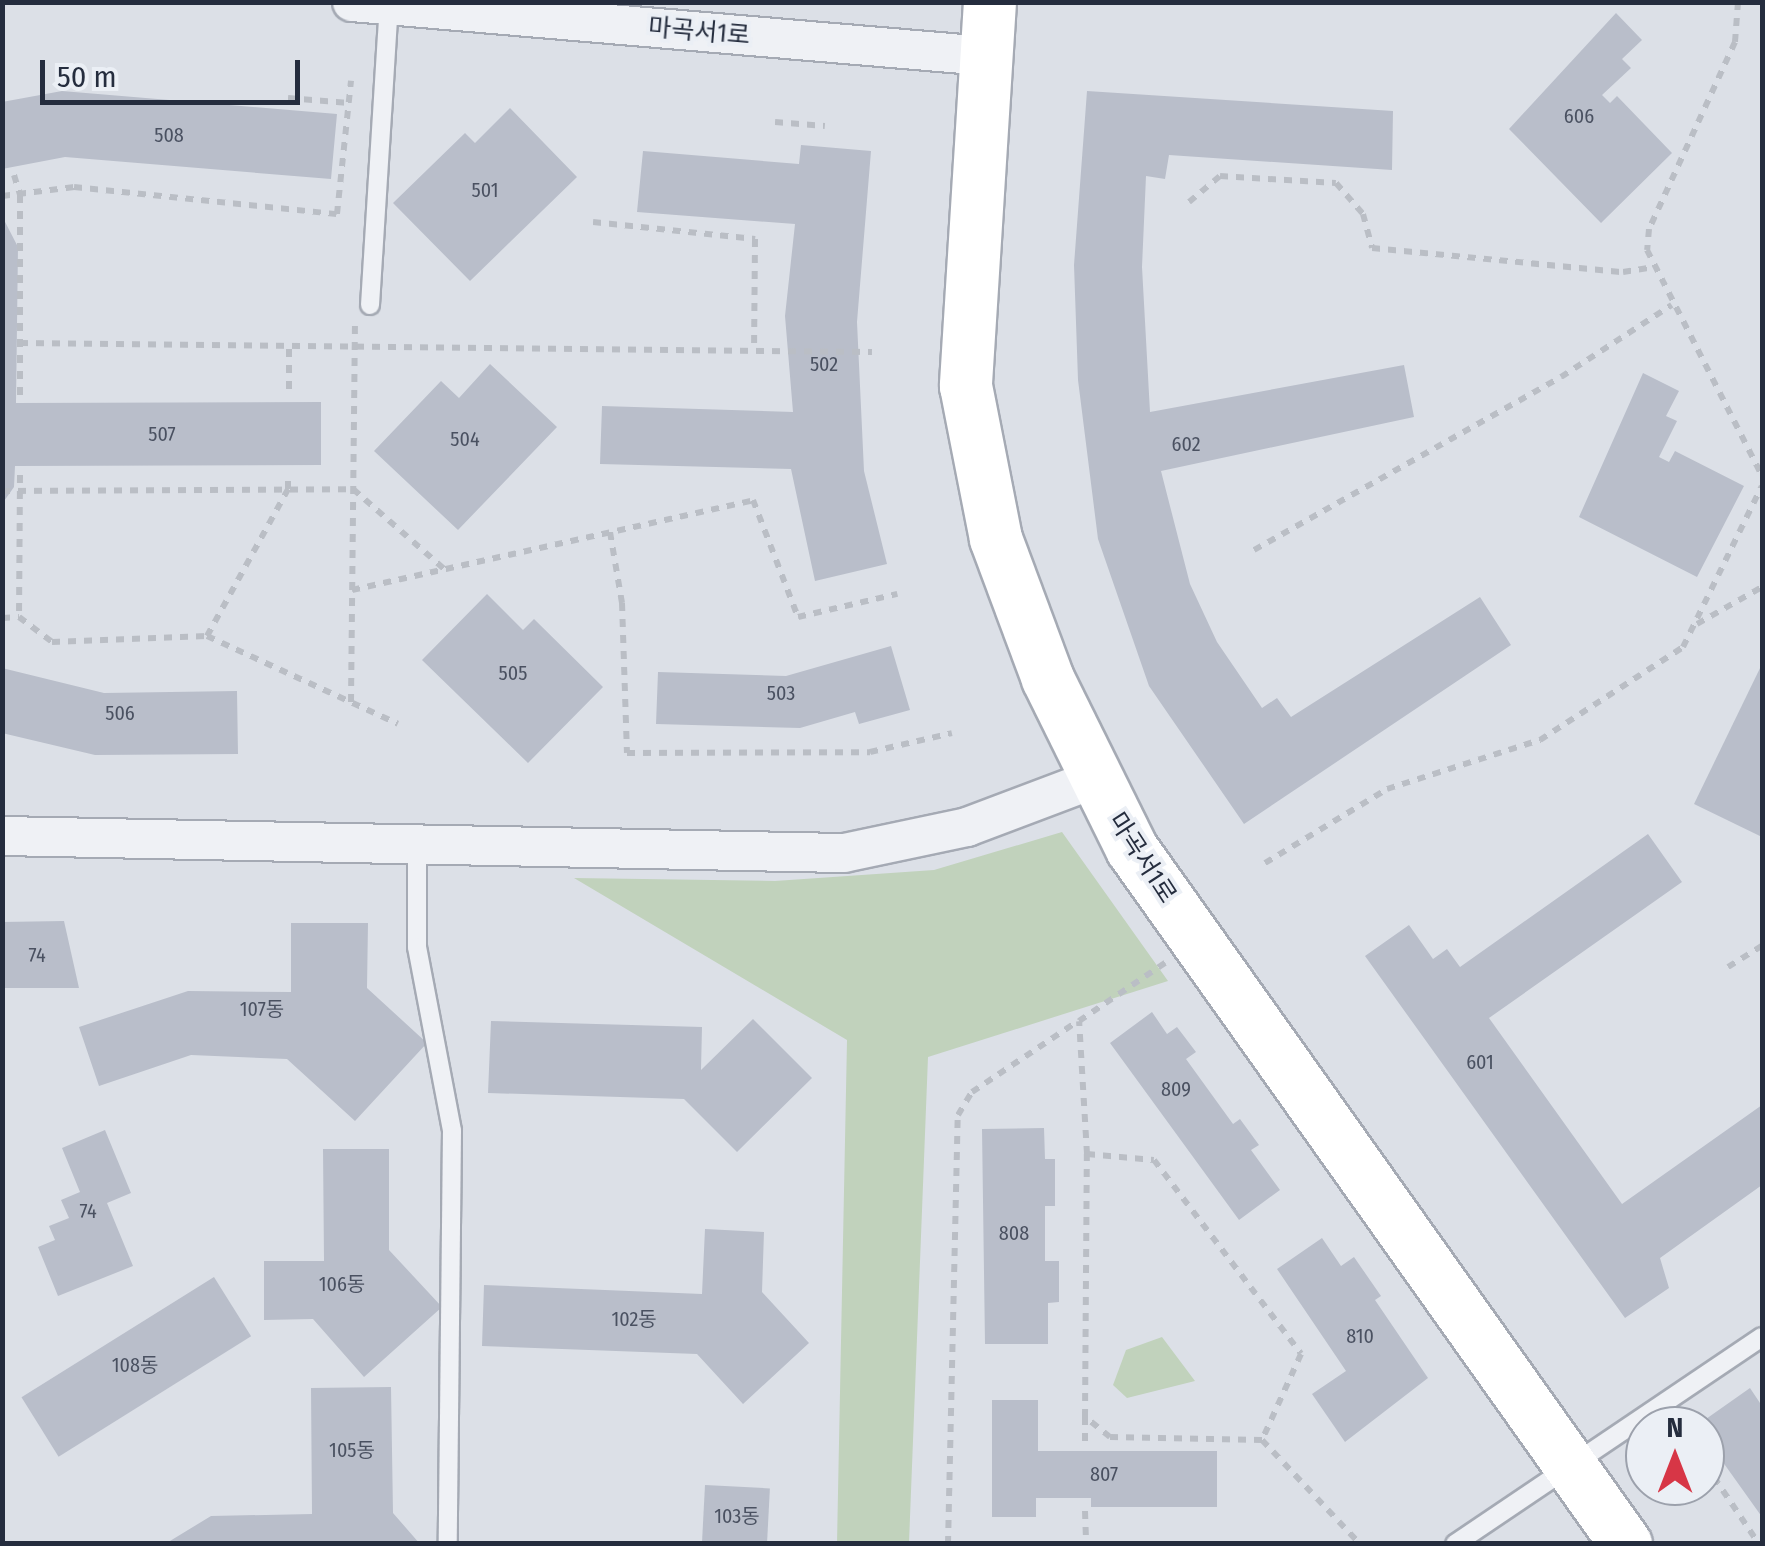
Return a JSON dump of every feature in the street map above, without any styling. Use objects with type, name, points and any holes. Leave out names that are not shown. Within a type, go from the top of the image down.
[{"type":"street","name":"마곡서1로","points":[[990,2],[966,386],[996,539],[1094,780],[1132,849],[1626,1544]]},
{"type":"street","name":"마곡서1로","points":[[371,4],[986,56]]},
{"type":"street","points":[[2,836],[417,848],[844,853],[967,827],[1094,780]]},
{"type":"lane","points":[[363,305],[371,4]]},
{"type":"lane","points":[[417,848],[417,947],[452,1131],[448,1544]]},
{"type":"lane","points":[[1454,1544],[1762,1338]]},
{"type":"path","points":[[1738,2],[1735,42],[1649,230],[1652,267],[1762,476]]},
{"type":"path","points":[[2,196],[74,187],[338,214],[351,81]]},
{"type":"path","points":[[288,98],[349,104]]},
{"type":"path","points":[[775,122],[825,126]]},
{"type":"path","points":[[14,175],[20,195],[20,396]]},
{"type":"path","points":[[1188,202],[1220,176],[1336,183],[1362,214],[1372,248],[1623,272],[1652,267]]},
{"type":"path","points":[[594,222],[755,239],[754,349]]},
{"type":"path","points":[[351,702],[354,351],[363,305]]},
{"type":"path","points":[[1254,550],[1561,377],[1672,305]]},
{"type":"path","points":[[20,343],[354,351],[872,352]]},
{"type":"path","points":[[289,349],[289,396]]},
{"type":"path","points":[[20,475],[20,618]]},
{"type":"path","points":[[207,636],[288,488],[288,475]]},
{"type":"path","points":[[1265,863],[1387,789],[1540,740],[1682,647],[1762,486]]},
{"type":"path","points":[[2,491],[353,488],[444,570]]},
{"type":"path","points":[[352,590],[753,500],[798,618],[897,594]]},
{"type":"path","points":[[610,532],[622,603],[628,753],[870,752],[952,733]]},
{"type":"path","points":[[1697,624],[1762,587]]},
{"type":"path","points":[[2,618],[20,618],[52,642],[207,636],[398,724]]},
{"type":"path","points":[[1728,967],[1762,946]]},
{"type":"path","points":[[948,1544],[958,1115],[972,1092],[1170,959]]},
{"type":"path","points":[[1079,1020],[1087,1154],[1085,1445]]},
{"type":"path","points":[[1087,1154],[1154,1160],[1301,1354],[1262,1440]]},
{"type":"path","points":[[1085,1417],[1110,1438],[1262,1440],[1360,1544]]},
{"type":"path","points":[[1725,1494],[1758,1544]]},
{"type":"path","points":[[1086,1512],[1086,1544]]},
{"type":"green space","points":[[1062,832],[1168,981],[928,1057],[909,1543],[837,1543],[847,1040],[574,878],[775,881],[934,870]]},
{"type":"green space","points":[[1162,1337],[1195,1381],[1127,1398],[1113,1385],[1126,1350]]},
{"type":"building","points":[[1616,13],[1642,40],[1622,59],[1631,68],[1602,95],[1610,103],[1617,96],[1672,153],[1601,223],[1509,129]]},
{"type":"building","points":[[62,91],[337,114],[331,179],[65,157],[2,169],[2,102]]},
{"type":"building","points":[[1087,91],[1393,111],[1392,170],[1169,155],[1165,179],[1146,176],[1142,267],[1150,412],[1404,365],[1414,417],[1161,471],[1190,584],[1217,642],[1262,708],[1277,698],[1291,717],[1480,597],[1511,645],[1244,824],[1149,686],[1098,539],[1078,380],[1074,265]]},
{"type":"building","points":[[510,108],[577,177],[470,281],[393,203],[465,133],[475,143]]},
{"type":"building","points":[[801,145],[871,151],[857,322],[864,471],[887,564],[815,581],[791,469],[600,464],[602,406],[793,412],[785,316],[795,224],[637,212],[643,151],[799,164]]},
{"type":"building","points":[[2,216],[18,247],[16,403],[321,402],[321,465],[15,466],[14,487],[2,504]]},
{"type":"building","points":[[490,364],[557,427],[458,530],[374,451],[441,381],[459,398]]},
{"type":"building","points":[[1643,373],[1679,391],[1666,416],[1677,421],[1659,457],[1669,462],[1675,451],[1744,486],[1697,577],[1579,517]]},
{"type":"building","points":[[487,594],[523,630],[534,619],[603,687],[528,763],[422,660]]},
{"type":"building","points":[[891,646],[910,710],[859,724],[855,712],[800,728],[656,724],[658,672],[786,676]]},
{"type":"building","points":[[1762,664],[1762,837],[1694,804]]},
{"type":"building","points":[[2,668],[104,693],[237,691],[238,754],[95,755],[2,733]]},
{"type":"building","points":[[1648,834],[1682,882],[1489,1018],[1622,1204],[1762,1105],[1762,1185],[1660,1258],[1669,1288],[1625,1318],[1365,956],[1409,925],[1433,959],[1447,949],[1460,967]]},
{"type":"building","points":[[64,921],[79,988],[2,988],[2,922]]},
{"type":"building","points":[[291,923],[368,923],[367,988],[427,1043],[355,1121],[287,1059],[191,1055],[99,1086],[79,1027],[188,991],[291,992]]},
{"type":"building","points":[[1152,1012],[1167,1034],[1177,1027],[1196,1052],[1186,1059],[1233,1124],[1240,1119],[1259,1145],[1251,1150],[1280,1190],[1239,1220],[1110,1043]]},
{"type":"building","points":[[753,1019],[812,1078],[737,1152],[684,1099],[488,1093],[491,1021],[702,1027],[701,1070]]},
{"type":"building","points":[[1044,1128],[1045,1159],[1055,1159],[1055,1206],[1045,1206],[1045,1261],[1059,1261],[1059,1302],[1048,1303],[1048,1344],[985,1344],[982,1129]]},
{"type":"building","points":[[105,1130],[131,1193],[107,1203],[133,1266],[58,1296],[38,1247],[55,1240],[49,1226],[69,1218],[61,1200],[80,1192],[62,1148]]},
{"type":"building","points":[[323,1149],[389,1149],[389,1250],[442,1307],[364,1377],[313,1319],[264,1320],[264,1261],[324,1261]]},
{"type":"building","points":[[705,1229],[764,1232],[762,1292],[809,1343],[743,1404],[697,1354],[482,1346],[484,1285],[702,1294]]},
{"type":"building","points":[[1322,1238],[1341,1266],[1354,1257],[1381,1296],[1375,1300],[1428,1378],[1345,1442],[1312,1394],[1346,1371],[1277,1269]]},
{"type":"building","points":[[214,1277],[251,1336],[59,1457],[21,1397]]},
{"type":"building","points":[[391,1387],[393,1513],[420,1544],[165,1544],[211,1516],[312,1514],[311,1388]]},
{"type":"building","points":[[1750,1388],[1762,1406],[1762,1517],[1725,1465],[1724,1406]]},
{"type":"building","points":[[992,1400],[1038,1400],[1038,1451],[1217,1451],[1217,1507],[1091,1507],[1091,1498],[1036,1498],[1036,1517],[992,1517]]},
{"type":"building","points":[[705,1485],[770,1488],[767,1544],[702,1544]]}]
